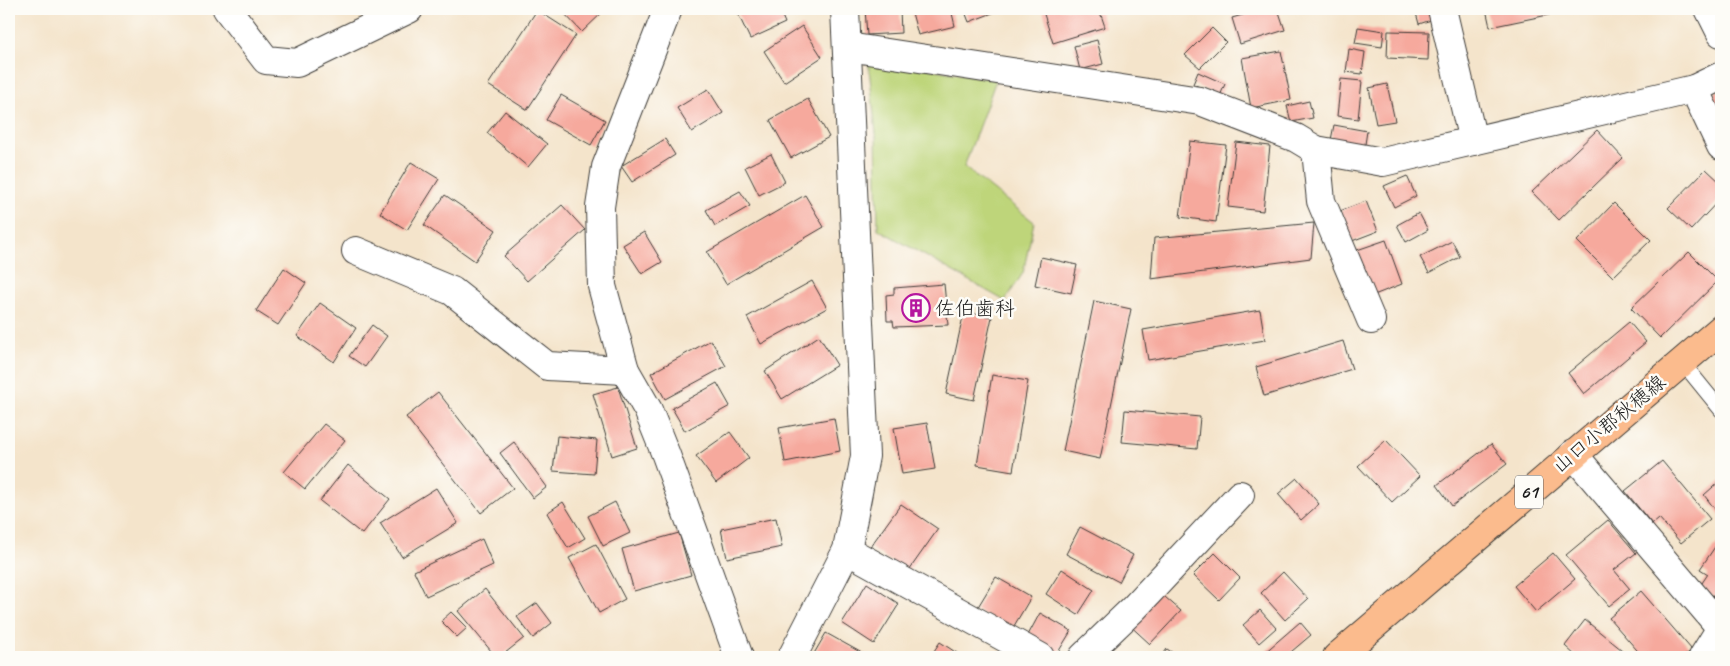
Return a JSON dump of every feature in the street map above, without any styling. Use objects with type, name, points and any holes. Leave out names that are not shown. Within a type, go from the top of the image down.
[{"type":"main road","name":"山口小郡秋穂線","points":[[1337,657],[1721,329]]},
{"type":"street","points":[[227,9],[266,60],[297,63],[409,9]]},
{"type":"street","points":[[668,9],[606,167],[600,207],[602,286],[625,370],[648,410],[666,455],[739,657]]},
{"type":"street","points":[[792,657],[847,550],[866,456],[845,9]]},
{"type":"street","points":[[1442,9],[1473,141]]},
{"type":"street","points":[[1709,9],[1721,33]]},
{"type":"street","points":[[848,47],[1200,101],[1296,138],[1316,150],[1383,162],[1694,89],[1721,76]]},
{"type":"street","points":[[1694,89],[1721,146]]},
{"type":"street","points":[[1316,150],[1322,201],[1371,320]]},
{"type":"street","points":[[356,251],[452,291],[546,366],[625,370]]},
{"type":"street","points":[[1573,454],[1721,628],[1703,657]]},
{"type":"street","points":[[1083,657],[1134,608],[1240,495]]},
{"type":"street","points":[[847,550],[1040,657]]},
{"type":"lane","points":[[1682,362],[1721,410]]},
{"type":"green space","points":[[868,59],[996,80],[964,167],[1034,222],[1023,273],[1005,301],[878,229],[876,134]]},
{"type":"building","points":[[560,9],[606,9],[582,32]]},
{"type":"building","points":[[749,9],[779,9],[785,23],[750,39],[738,14]]},
{"type":"building","points":[[865,9],[900,9],[901,33],[867,35]]},
{"type":"building","points":[[911,9],[951,9],[955,26],[918,35]]},
{"type":"building","points":[[964,9],[1003,9],[969,22]]},
{"type":"building","points":[[1050,9],[1099,9],[1105,27],[1053,43],[1043,11]]},
{"type":"building","points":[[1263,9],[1278,9],[1285,30],[1240,44],[1232,18]]},
{"type":"building","points":[[1429,9],[1434,19],[1419,24],[1416,13]]},
{"type":"building","points":[[1486,9],[1572,9],[1572,10],[1490,27]]},
{"type":"building","points":[[537,10],[576,35],[527,110],[488,85]]},
{"type":"building","points":[[802,26],[822,57],[784,82],[764,51]]},
{"type":"building","points":[[1358,27],[1384,31],[1382,47],[1355,43]]},
{"type":"building","points":[[1212,28],[1226,42],[1200,68],[1185,55]]},
{"type":"building","points":[[1388,31],[1429,32],[1428,60],[1387,58]]},
{"type":"building","points":[[1097,40],[1103,64],[1080,70],[1074,46]]},
{"type":"building","points":[[1349,49],[1365,52],[1362,74],[1346,72]]},
{"type":"building","points":[[1281,51],[1291,100],[1251,108],[1242,58]]},
{"type":"building","points":[[1198,72],[1225,84],[1220,96],[1193,84]]},
{"type":"building","points":[[1341,79],[1362,81],[1358,119],[1337,116]]},
{"type":"building","points":[[1387,84],[1395,121],[1376,124],[1369,88]]},
{"type":"building","points":[[708,89],[723,113],[692,132],[677,108]]},
{"type":"building","points":[[1721,89],[1721,114],[1711,94]]},
{"type":"building","points":[[561,95],[605,120],[591,145],[546,120]]},
{"type":"building","points":[[808,99],[829,137],[791,158],[770,120]]},
{"type":"building","points":[[1309,101],[1313,118],[1291,122],[1287,106]]},
{"type":"building","points":[[505,111],[547,144],[528,167],[487,133]]},
{"type":"building","points":[[1334,125],[1367,131],[1364,151],[1330,145]]},
{"type":"building","points":[[1597,130],[1623,158],[1559,220],[1532,192]]},
{"type":"building","points":[[665,139],[675,155],[632,182],[621,166]]},
{"type":"building","points":[[1190,141],[1226,145],[1216,222],[1180,217]]},
{"type":"building","points":[[1236,142],[1270,146],[1263,211],[1228,207]]},
{"type":"building","points":[[771,154],[785,182],[759,195],[745,167]]},
{"type":"building","points":[[411,162],[439,179],[407,230],[380,213]]},
{"type":"building","points":[[1706,169],[1721,183],[1721,198],[1691,230],[1668,208]]},
{"type":"building","points":[[1407,176],[1416,196],[1394,207],[1384,186]]},
{"type":"building","points":[[740,191],[750,206],[715,226],[706,210]]},
{"type":"building","points":[[445,195],[496,230],[475,261],[424,225]]},
{"type":"building","points":[[805,195],[824,227],[726,284],[707,252]]},
{"type":"building","points":[[1366,201],[1378,231],[1352,241],[1340,211]]},
{"type":"building","points":[[1614,203],[1651,240],[1613,277],[1577,241]]},
{"type":"building","points":[[562,205],[585,230],[527,281],[504,256]]},
{"type":"building","points":[[1419,213],[1428,230],[1406,242],[1397,225]]},
{"type":"building","points":[[1314,223],[1311,258],[1151,279],[1154,238]]},
{"type":"building","points":[[644,232],[662,262],[642,274],[623,245]]},
{"type":"building","points":[[1386,240],[1402,284],[1374,295],[1357,250]]},
{"type":"building","points":[[1452,241],[1460,257],[1429,273],[1420,257]]},
{"type":"building","points":[[1689,252],[1718,281],[1660,338],[1631,308]]},
{"type":"building","points":[[1041,257],[1077,265],[1071,293],[1035,285]]},
{"type":"building","points":[[284,268],[306,283],[278,325],[256,311]]},
{"type":"building","points":[[812,281],[827,308],[761,344],[747,317]]},
{"type":"building","name":"佐伯歯科","points":[[944,284],[948,325],[894,327],[893,321],[887,321],[886,295],[894,294],[894,288]]},
{"type":"building","points":[[1094,301],[1131,309],[1100,459],[1063,451]]},
{"type":"building","points":[[320,303],[356,328],[334,362],[297,336]]},
{"type":"building","points":[[1260,310],[1265,340],[1148,360],[1143,330]]},
{"type":"building","points":[[964,312],[992,317],[974,400],[946,394]]},
{"type":"building","points":[[1629,322],[1646,342],[1584,394],[1568,373]]},
{"type":"building","points":[[372,325],[387,336],[365,367],[349,356]]},
{"type":"building","points":[[819,336],[837,365],[782,399],[765,371]]},
{"type":"building","points":[[711,340],[726,366],[665,399],[651,373]]},
{"type":"building","points":[[1343,341],[1352,369],[1264,396],[1256,367]]},
{"type":"building","points":[[992,375],[1028,381],[1013,471],[977,465]]},
{"type":"building","points":[[717,383],[730,406],[685,431],[672,408]]},
{"type":"building","points":[[618,387],[637,448],[612,456],[593,394]]},
{"type":"building","points":[[438,392],[513,488],[481,513],[406,417]]},
{"type":"building","points":[[1125,410],[1200,417],[1197,449],[1122,442]]},
{"type":"building","points":[[834,418],[840,451],[785,462],[779,428]]},
{"type":"building","points":[[927,423],[935,469],[902,474],[894,428]]},
{"type":"building","points":[[324,424],[345,440],[305,489],[284,472]]},
{"type":"building","points":[[730,432],[749,458],[716,483],[696,456]]},
{"type":"building","points":[[557,436],[597,440],[594,474],[553,471]]},
{"type":"building","points":[[1386,440],[1420,476],[1392,502],[1358,466]]},
{"type":"building","points":[[514,442],[547,487],[533,498],[500,453]]},
{"type":"building","points":[[1491,444],[1507,464],[1452,506],[1437,485]]},
{"type":"building","points":[[1662,461],[1710,519],[1681,543],[1659,518],[1652,524],[1625,491]]},
{"type":"building","points":[[348,465],[390,499],[362,534],[320,501]]},
{"type":"building","points":[[1297,478],[1319,504],[1301,520],[1278,494]]},
{"type":"building","points":[[1721,480],[1721,517],[1704,495]]},
{"type":"building","points":[[436,488],[458,523],[402,557],[380,523]]},
{"type":"building","points":[[563,502],[585,538],[568,548],[547,513]]},
{"type":"building","points":[[615,502],[630,533],[603,546],[588,516]]},
{"type":"building","points":[[901,504],[938,529],[907,573],[870,547]]},
{"type":"building","points":[[776,518],[782,547],[727,558],[721,529]]},
{"type":"building","points":[[1608,520],[1636,553],[1614,570],[1630,589],[1609,606],[1566,555]]},
{"type":"building","points":[[1080,527],[1133,555],[1119,582],[1066,554]]},
{"type":"building","points":[[679,533],[691,575],[634,591],[622,549]]},
{"type":"building","points":[[1721,538],[1721,598],[1719,600],[1700,586],[1708,574],[1700,569]]},
{"type":"building","points":[[482,539],[493,565],[426,596],[414,571]]},
{"type":"building","points":[[596,544],[625,599],[599,613],[569,558]]},
{"type":"building","points":[[1215,553],[1240,578],[1219,600],[1193,575]]},
{"type":"building","points":[[1553,553],[1575,579],[1536,612],[1514,586]]},
{"type":"building","points":[[1062,569],[1094,590],[1078,615],[1046,594]]},
{"type":"building","points":[[1283,572],[1308,599],[1285,620],[1261,593]]},
{"type":"building","points":[[996,577],[1031,597],[1011,631],[976,610]]},
{"type":"building","points":[[867,583],[899,604],[874,644],[842,623]]},
{"type":"building","points":[[485,589],[524,638],[500,657],[496,657],[458,611]]},
{"type":"building","points":[[1157,590],[1181,611],[1150,644],[1126,622]]},
{"type":"building","points":[[1641,591],[1692,650],[1683,657],[1643,657],[1609,618]]},
{"type":"building","points":[[537,603],[552,623],[533,638],[517,617]]},
{"type":"building","points":[[1260,610],[1276,628],[1259,643],[1243,625]]},
{"type":"building","points":[[451,612],[467,628],[457,637],[441,621]]},
{"type":"building","points":[[1040,613],[1071,631],[1057,654],[1027,637]]},
{"type":"building","points":[[1585,620],[1622,650],[1616,657],[1577,657],[1565,646]]},
{"type":"building","points":[[1300,622],[1311,635],[1285,657],[1265,657],[1263,654]]},
{"type":"building","points":[[826,633],[869,657],[812,657]]},
{"type":"building","points":[[940,642],[963,657],[930,657]]},
{"type":"building","points":[[1167,649],[1179,657],[1161,657]]},
{"type":"place","name":"佐伯歯科","points":[[916,308]]}]
